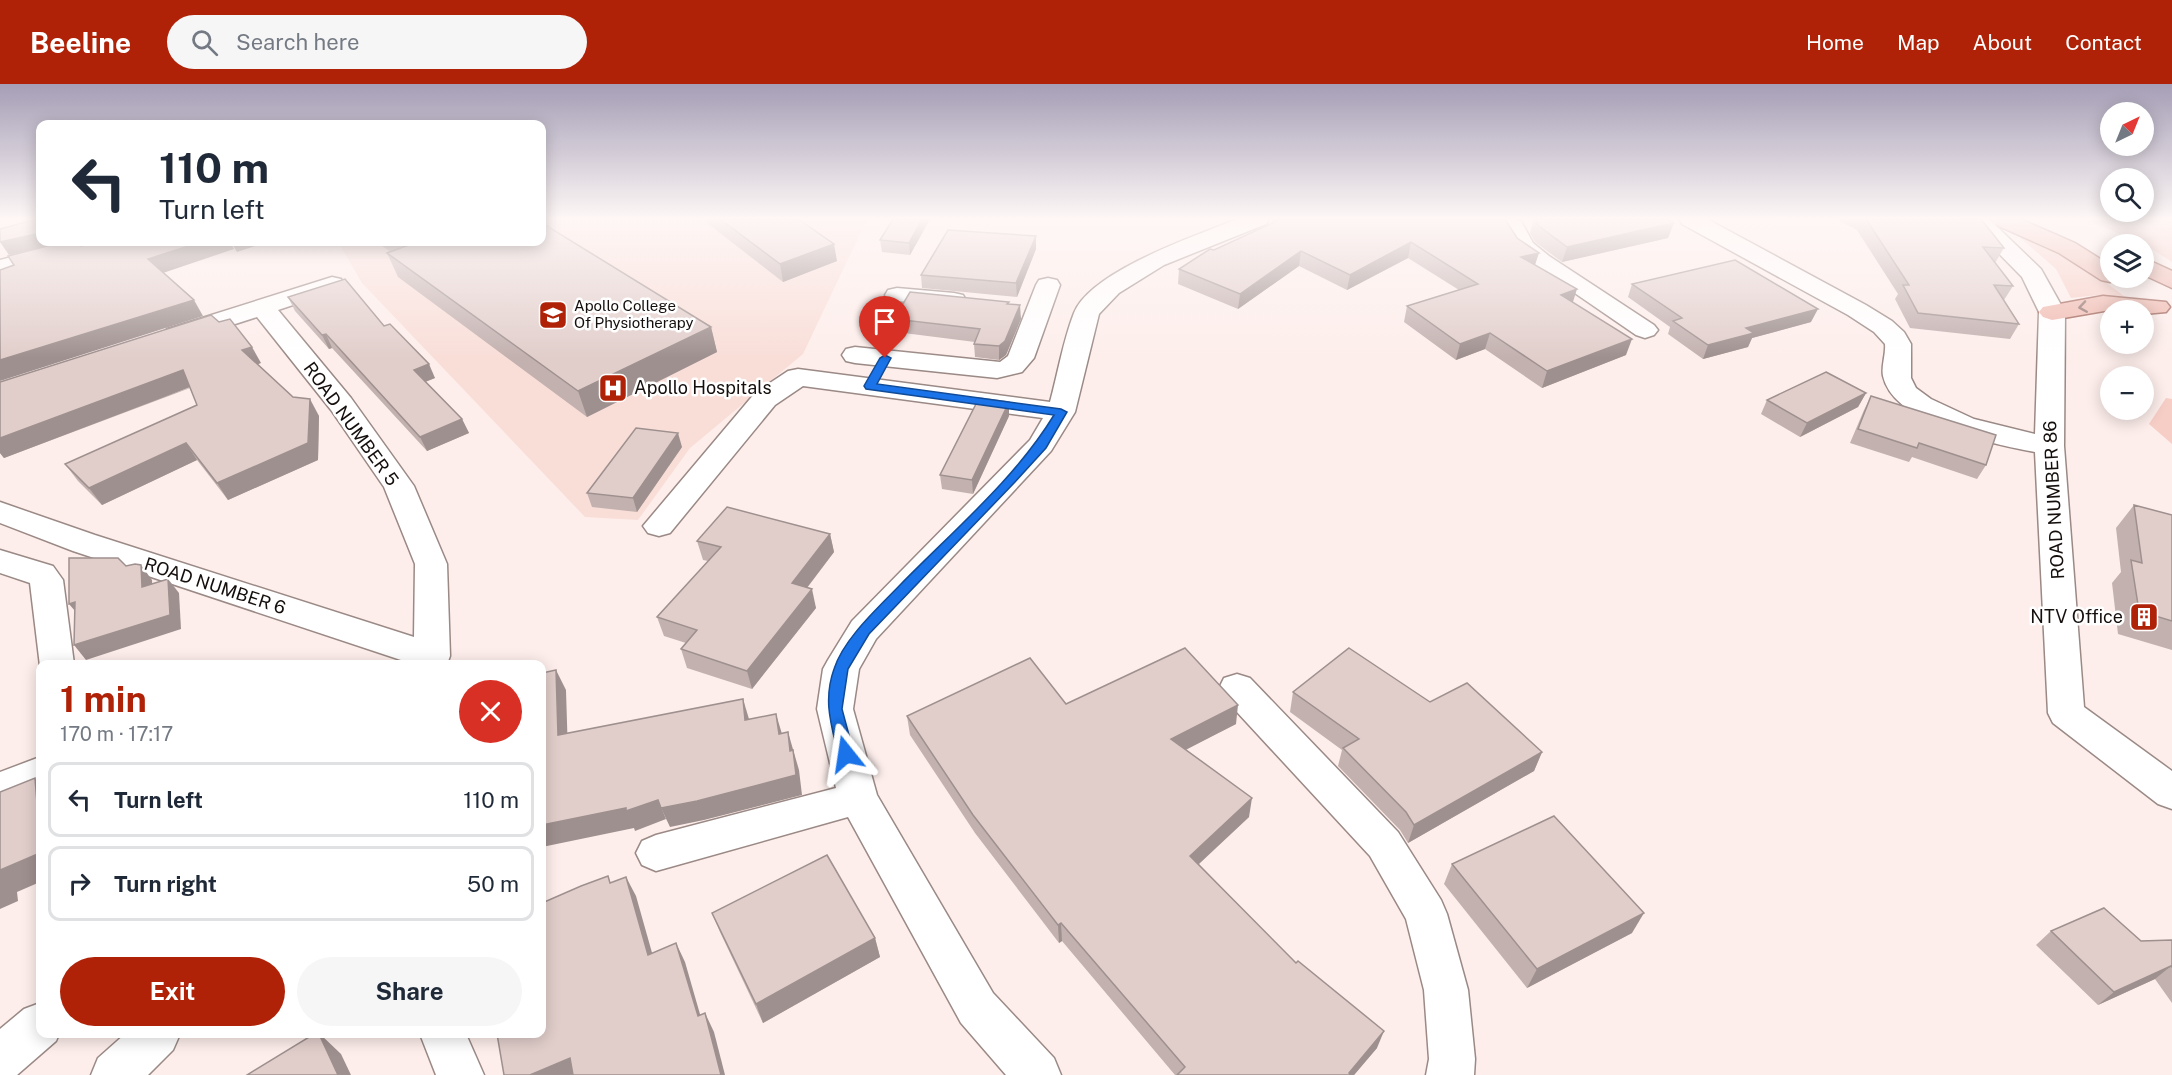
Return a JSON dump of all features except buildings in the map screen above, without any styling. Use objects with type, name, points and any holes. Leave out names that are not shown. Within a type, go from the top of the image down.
[{"type":"main road","points":[[2154,271],[2172,281]]},
{"type":"main road","points":[[2129,288],[2165,312]]},
{"type":"main road","points":[[2052,312],[2103,304],[2165,312]]},
{"type":"street","points":[[1037,1075],[977,1008],[858,798],[835,709],[841,669],[864,630],[1041,446],[1061,412],[1087,312],[1110,288],[1147,265]]},
{"type":"street","points":[[1547,265],[1645,330]]},
{"type":"street","points":[[1775,265],[1857,310],[1892,335],[1900,348],[1896,378],[1904,390],[1919,404],[1945,418],[1996,435],[2049,446]]},
{"type":"street","name":"ROAD NUMBER 86","points":[[2023,265],[2032,274],[2052,312],[2049,446],[2066,713],[2172,793]]},
{"type":"street","points":[[148,344],[339,282]]},
{"type":"street","points":[[897,295],[981,302]]},
{"type":"street","points":[[855,355],[993,370],[1007,368],[1017,363],[1021,357],[1035,300],[1087,312]]},
{"type":"street","name":"ROAD NUMBER 5","points":[[262,308],[340,404],[399,486],[431,564],[431,660]]},
{"type":"street","points":[[870,386],[885,358]]},
{"type":"street","points":[[659,526],[765,399],[798,377],[1061,412]]},
{"type":"street","name":"ROAD NUMBER 6","points":[[0,512],[84,543],[431,660]]},
{"type":"street","points":[[0,561],[16,575],[41,574],[46,580],[56,660]]},
{"type":"street","points":[[1237,688],[1384,844],[1426,914],[1446,990],[1452,1059],[1450,1075]]},
{"type":"street","points":[[0,788],[36,775]]},
{"type":"street","points":[[656,853],[858,798]]},
{"type":"street","points":[[0,1059],[36,1028]]},
{"type":"street","points":[[115,1075],[153,1038]]},
{"type":"street","points":[[446,1038],[460,1075]]},
{"type":"shaded area","name":"Apollo Hospitals","points":[[352,265],[845,265],[803,354],[690,448],[638,520],[585,517],[362,283]]},
{"type":"shaded area","points":[[2052,265],[2081,265],[2100,278],[2100,288],[2113,288],[2124,296],[2099,295],[2071,298]]},
{"type":"shaded area","points":[[2166,398],[2172,399],[2172,444],[2149,424],[2154,420]]},
{"type":"place","name":"Apollo College Of Physiotherapy","points":[[553,315]]},
{"type":"place","name":"Apollo Hospitals","points":[[613,388]]},
{"type":"place","name":"NTV Office","points":[[2144,617]]},
{"type":"route","points":[[846,754],[835,709],[841,669],[864,630],[1011,480],[1041,446],[1061,412],[870,386],[885,358]]}]
